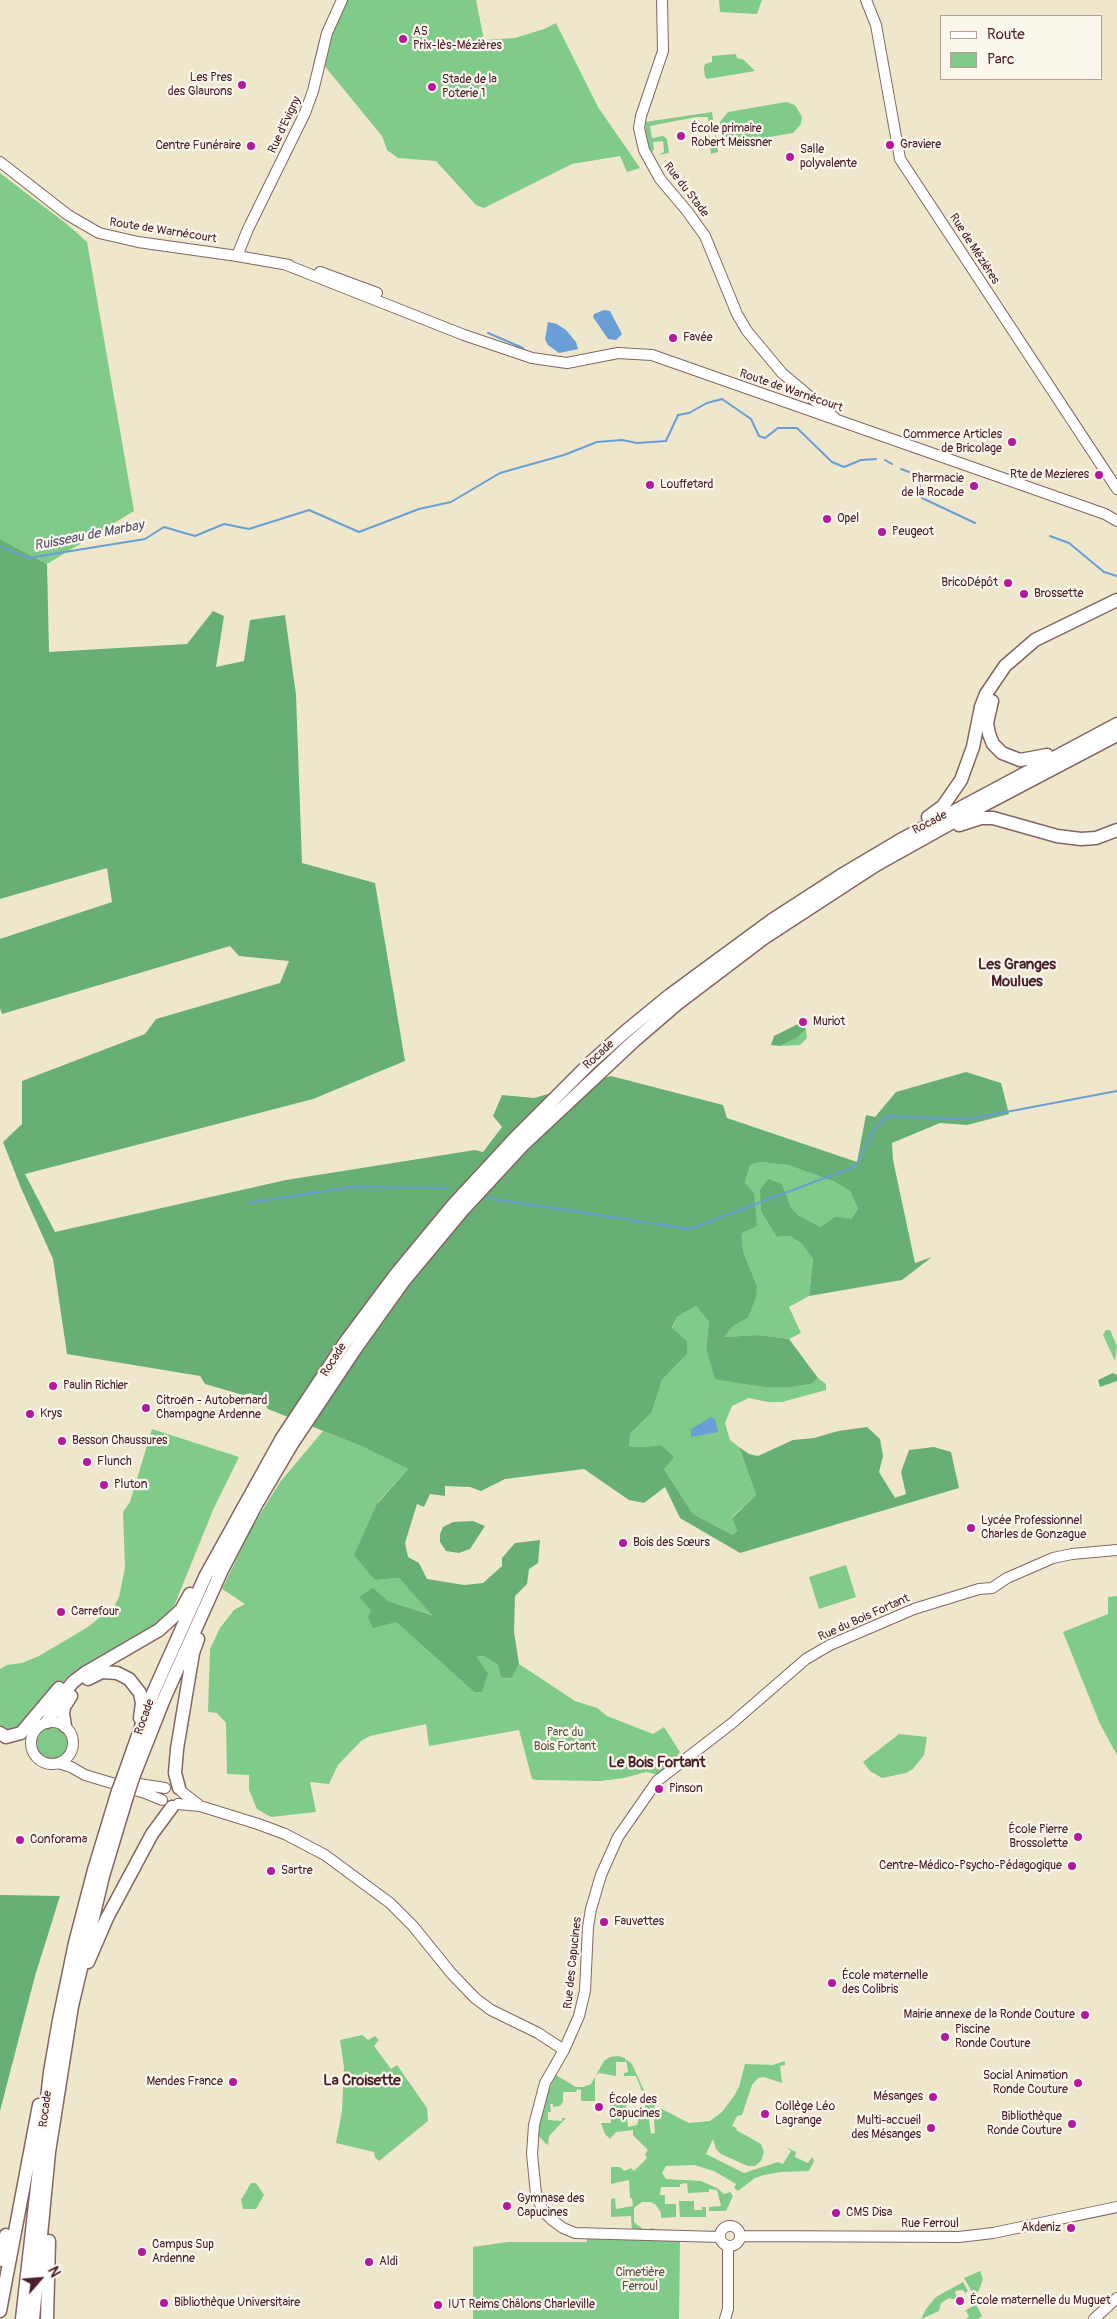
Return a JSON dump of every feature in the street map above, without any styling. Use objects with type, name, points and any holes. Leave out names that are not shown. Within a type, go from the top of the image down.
[{"type":"highway","points":[[904,838],[912,827],[943,806],[962,780],[971,755],[984,700],[996,678],[1006,666],[1035,640],[1117,600]]},
{"type":"highway","points":[[1096,735],[1036,758],[1020,760],[1011,758],[1002,754],[993,744],[988,734],[989,708],[1002,681],[1030,651],[1117,608]]},
{"type":"highway","name":"Rocade","points":[[129,1775],[153,1693],[180,1631],[234,1524],[282,1438],[346,1341],[396,1274],[447,1212],[514,1138],[590,1063],[670,994],[772,920],[904,838],[1117,724]]},
{"type":"highway","points":[[33,2319],[50,2152],[72,2006],[123,1792],[222,1570],[256,1505],[292,1444],[356,1348],[403,1282],[524,1144],[600,1071],[676,1004],[764,938],[876,865],[980,806],[1117,735]]},
{"type":"highway","points":[[876,865],[943,832],[981,818],[1006,820],[1070,838],[1096,838],[1117,830]]},
{"type":"highway","points":[[48,1722],[64,1693],[73,1682],[149,1638],[180,1610],[234,1524]]},
{"type":"highway","points":[[180,1790],[175,1773],[177,1749],[193,1653],[222,1570]]},
{"type":"highway","points":[[0,1732],[6,1737],[21,1734],[67,1679],[85,1669],[104,1663]]},
{"type":"highway","points":[[66,1726],[63,1714],[64,1706],[78,1686],[102,1672],[117,1673],[129,1678],[136,1686],[142,1703],[129,1775]]},
{"type":"highway","name":"Rocade","points":[[22,2319],[49,2082],[59,2020],[77,1934],[123,1792]]},
{"type":"highway","points":[[72,2006],[107,1918],[152,1834],[171,1804]]},
{"type":"highway","points":[[0,2311],[51,2040],[59,2020]]},
{"type":"highway","points":[[0,2260],[40,2100]]},
{"type":"highway","points":[[47,2319],[51,2189],[50,2152]]},
{"type":"street","name":"Rue d'Evigny","points":[[237,256],[248,229],[309,105],[325,39],[342,0]]},
{"type":"street","name":"Rue du Stade","points":[[662,0],[662,51],[641,116],[639,128],[640,140],[650,164],[706,236],[734,304],[747,330],[782,373],[838,420]]},
{"type":"street","name":"Rue de Mézières","points":[[866,0],[876,25],[900,159],[1117,489]]},
{"type":"street","name":"Route de Warnécourt","points":[[0,162],[68,215],[99,233],[138,242],[284,264],[464,335],[532,358],[567,363],[618,353],[652,355],[1105,514],[1117,521]]},
{"type":"street","name":"Route de Warnécourt","points":[[1074,504],[1117,526]]},
{"type":"street","name":"Rue du Bois Fortant","points":[[657,1781],[731,1724],[799,1664],[830,1645],[914,1609],[979,1589],[992,1588],[1007,1578],[1053,1558],[1117,1550]]},
{"type":"street","points":[[200,1806],[180,1790],[170,1786],[149,1788],[85,1768],[76,1761],[71,1753],[72,1736],[66,1726],[57,1722],[48,1722],[34,1731],[31,1736],[33,1754],[42,1762],[58,1763],[71,1767],[85,1775],[145,1793],[171,1804],[200,1806],[285,1834],[317,1850],[390,1903],[413,1926],[451,1973],[475,1998],[503,2017],[538,2033],[564,2050]]},
{"type":"street","points":[[58,1763],[71,1753]]},
{"type":"street","name":"Rue des Capucines","points":[[657,1781],[618,1837],[601,1875],[588,1927],[584,1997],[579,2016],[564,2050],[545,2083],[534,2125],[532,2154],[536,2194],[543,2211],[563,2228],[575,2234],[720,2237]]},
{"type":"street","points":[[164,1788],[161,1794],[171,1804]]},
{"type":"street","points":[[171,1804],[182,1799],[180,1790]]},
{"type":"street","name":"Rue Ferroul","points":[[740,2236],[960,2237],[1040,2224],[1117,2207]]},
{"type":"street","points":[[725,2319],[728,2309],[728,2246],[720,2237],[723,2229],[729,2226],[735,2228],[740,2236],[737,2242],[728,2246]]},
{"type":"street","points":[[1094,2319],[1117,2298]]},
{"type":"green space","points":[[345,0],[476,0],[484,40],[515,38],[544,29],[556,23],[598,107],[640,168],[627,172],[620,156],[572,164],[484,208],[476,205],[436,161],[398,158],[387,150],[382,136],[323,64],[323,55]]},
{"type":"green space","points":[[719,0],[762,0],[757,14],[720,12]]},
{"type":"green space","points":[[736,54],[737,58],[744,60],[755,71],[707,79],[705,77],[705,64],[712,62],[712,56]]},
{"type":"green space","points":[[786,102],[795,105],[802,117],[801,124],[793,133],[723,145],[722,143],[729,140],[720,131],[720,122],[728,112]]},
{"type":"green space","points":[[712,112],[718,152],[711,154],[710,146],[716,142],[714,129],[702,134],[702,131],[698,131],[697,126],[709,124],[708,117],[696,117],[650,126],[652,138],[663,136],[667,139],[669,153],[658,155],[664,152],[663,141],[653,142],[654,149],[651,154],[647,143],[645,122]]},
{"type":"green space","points":[[0,173],[68,225],[87,242],[134,511],[47,564],[0,539]]},
{"type":"green space","points":[[0,539],[47,564],[49,652],[187,644],[213,611],[224,616],[216,667],[244,661],[250,620],[285,615],[296,695],[302,863],[375,883],[405,1061],[313,1099],[25,1174],[55,1232],[286,1180],[475,1150],[483,1152],[502,1127],[493,1116],[502,1095],[534,1098],[611,1076],[723,1105],[727,1118],[857,1162],[866,1115],[875,1117],[896,1092],[966,1072],[1001,1083],[1009,1114],[967,1125],[940,1123],[892,1143],[893,1160],[915,1263],[932,1257],[902,1280],[809,1296],[813,1259],[802,1244],[790,1236],[777,1237],[761,1211],[760,1190],[768,1179],[782,1184],[791,1207],[798,1215],[821,1227],[835,1217],[851,1219],[858,1209],[850,1191],[835,1182],[788,1165],[760,1162],[750,1165],[745,1183],[754,1193],[757,1226],[742,1233],[743,1251],[757,1286],[756,1297],[748,1318],[733,1326],[724,1337],[758,1335],[789,1339],[818,1378],[811,1384],[792,1387],[763,1387],[715,1379],[706,1348],[709,1322],[696,1306],[677,1317],[672,1328],[687,1341],[687,1354],[662,1380],[652,1412],[631,1433],[629,1446],[661,1445],[674,1457],[664,1469],[693,1514],[733,1535],[737,1531],[732,1518],[756,1495],[739,1447],[749,1454],[758,1456],[793,1440],[814,1438],[838,1431],[867,1427],[880,1439],[883,1456],[879,1472],[895,1498],[906,1494],[901,1472],[909,1450],[934,1447],[951,1452],[959,1488],[740,1553],[680,1518],[665,1487],[644,1503],[629,1500],[584,1469],[505,1479],[481,1491],[470,1487],[445,1486],[445,1496],[430,1494],[424,1507],[417,1504],[405,1543],[408,1557],[419,1563],[427,1579],[464,1585],[483,1583],[502,1566],[502,1558],[515,1543],[540,1540],[538,1563],[529,1569],[527,1584],[515,1596],[514,1632],[519,1664],[512,1678],[501,1677],[498,1665],[483,1656],[476,1657],[488,1673],[482,1692],[474,1692],[396,1622],[373,1628],[368,1617],[371,1610],[359,1597],[373,1588],[388,1601],[432,1615],[399,1578],[375,1580],[354,1555],[377,1504],[408,1469],[361,1446],[268,1409],[261,1400],[251,1393],[243,1395],[205,1384],[200,1376],[67,1354],[53,1259],[21,1188],[3,1142],[22,1124],[22,1081],[145,1034],[156,1019],[280,983],[289,961],[239,956],[230,946],[2,1014],[0,1008],[0,939],[112,902],[107,868],[0,899]]},
{"type":"green space","points":[[800,1023],[806,1029],[797,1038],[780,1046],[771,1045],[774,1036]]},
{"type":"green space","points":[[806,1029],[807,1038],[800,1045],[780,1046],[797,1038]]},
{"type":"green space","points":[[760,1162],[788,1165],[835,1182],[850,1191],[858,1209],[851,1219],[821,1227],[798,1215],[791,1207],[782,1184],[777,1237],[790,1236],[802,1244],[813,1259],[809,1296],[789,1307],[801,1333],[789,1339],[758,1335],[723,1337],[733,1326],[748,1318],[757,1286],[743,1251],[742,1232],[757,1226],[745,1183],[750,1165]]},
{"type":"green space","points":[[696,1306],[709,1322],[706,1348],[744,1383],[763,1387],[792,1387],[811,1384],[818,1378],[826,1384],[826,1390],[782,1402],[768,1402],[749,1398],[732,1406],[725,1423],[730,1440],[739,1447],[756,1495],[732,1517],[737,1531],[733,1535],[693,1514],[664,1469],[661,1445],[629,1446],[631,1433],[652,1412],[662,1380],[687,1354],[687,1341],[672,1329],[677,1317]]},
{"type":"green space","points":[[1106,1330],[1110,1330],[1117,1346],[1115,1361],[1103,1335]]},
{"type":"green space","points":[[1113,1373],[1117,1375],[1117,1381],[1100,1387],[1098,1380]]},
{"type":"green space","points":[[152,1429],[239,1457],[213,1510],[170,1616],[68,1676],[17,1733],[0,1730],[0,1669],[7,1665],[22,1663],[39,1656],[88,1627],[115,1605],[119,1597],[125,1568],[123,1512],[130,1502]]},
{"type":"green space","name":"Parc du Bois Fortant","points":[[323,1431],[361,1446],[408,1469],[378,1502],[375,1580],[399,1578],[433,1615],[388,1601],[396,1622],[474,1692],[476,1657],[483,1656],[498,1665],[512,1678],[519,1664],[575,1701],[597,1708],[607,1716],[653,1734],[664,1727],[680,1752],[673,1763],[659,1775],[646,1772],[624,1778],[600,1781],[536,1780],[532,1779],[519,1730],[429,1746],[426,1724],[370,1736],[361,1741],[338,1765],[329,1784],[310,1782],[316,1812],[271,1817],[257,1809],[249,1790],[249,1775],[227,1774],[226,1723],[217,1713],[208,1712],[210,1649],[220,1628],[234,1610],[245,1604],[222,1589],[251,1529],[280,1482]]},
{"type":"green space","points":[[473,1521],[485,1526],[470,1549],[459,1553],[446,1551],[440,1542],[440,1534],[443,1527],[453,1522]]},
{"type":"green space","points":[[846,1565],[856,1597],[819,1609],[809,1577]]},
{"type":"green space","points":[[1117,1596],[1117,1755],[1100,1724],[1063,1632],[1108,1614],[1108,1597]]},
{"type":"green space","points":[[52,1727],[64,1731],[68,1743],[64,1755],[52,1759],[40,1755],[36,1743],[40,1731]]},
{"type":"green space","points":[[899,1734],[927,1737],[924,1755],[913,1769],[906,1773],[882,1778],[870,1771],[863,1762]]},
{"type":"green space","points":[[0,1895],[60,1896],[35,1976],[0,2111]]},
{"type":"green space","points":[[362,2035],[368,2040],[375,2036],[379,2040],[374,2046],[391,2069],[397,2065],[427,2108],[428,2121],[379,2161],[375,2157],[374,2152],[336,2143],[342,2111],[344,2067],[340,2040]]},
{"type":"green space","points":[[618,2056],[625,2058],[626,2062],[616,2062],[616,2076],[599,2073],[596,2075],[604,2061],[610,2057]]},
{"type":"green space","points":[[626,2059],[632,2064],[645,2093],[656,2104],[649,2120],[651,2134],[655,2133],[654,2121],[660,2108],[689,2123],[710,2121],[722,2112],[734,2096],[739,2087],[745,2064],[773,2065],[785,2061],[785,2065],[780,2066],[782,2083],[764,2077],[758,2078],[752,2085],[742,2115],[737,2116],[732,2126],[761,2144],[764,2152],[761,2161],[755,2166],[748,2166],[721,2154],[716,2149],[713,2139],[706,2154],[744,2173],[778,2162],[783,2164],[791,2151],[786,2147],[796,2152],[795,2157],[808,2163],[812,2157],[814,2161],[809,2171],[764,2175],[755,2178],[738,2191],[734,2188],[736,2184],[714,2171],[694,2165],[666,2166],[662,2173],[666,2179],[701,2181],[717,2188],[724,2194],[730,2192],[733,2196],[726,2211],[709,2211],[709,2207],[721,2206],[717,2190],[709,2189],[709,2192],[688,2193],[687,2183],[680,2184],[680,2187],[661,2187],[660,2195],[665,2195],[665,2204],[676,2204],[676,2217],[661,2218],[661,2213],[656,2205],[651,2202],[642,2202],[634,2208],[634,2222],[644,2230],[654,2228],[654,2231],[632,2231],[631,2216],[611,2217],[611,2199],[615,2198],[616,2209],[633,2206],[632,2198],[630,2198],[629,2180],[611,2184],[611,2167],[620,2167],[624,2171],[631,2168],[634,2171],[647,2158],[645,2154],[648,2150],[633,2135],[633,2130],[616,2132],[610,2139],[605,2134],[601,2123],[611,2123],[610,2105],[626,2104],[628,2127],[637,2125],[639,2118],[637,2114],[645,2114],[645,2099],[642,2099],[642,2091],[636,2076],[624,2076],[624,2073],[628,2072]]},
{"type":"green space","points":[[556,2075],[576,2087],[591,2084],[595,2077],[595,2101],[581,2101],[581,2090],[577,2089],[576,2092],[563,2092],[563,2102],[560,2106],[553,2107],[553,2104],[550,2104],[551,2112],[548,2112],[548,2120],[562,2121],[562,2118],[566,2118],[549,2136],[548,2145],[545,2143],[538,2135],[540,2120],[547,2094]]},
{"type":"green space","points":[[251,2183],[256,2183],[264,2195],[256,2209],[243,2209],[241,2200]]},
{"type":"green space","points":[[679,2201],[694,2201],[694,2210],[702,2210],[702,2207],[706,2207],[706,2217],[680,2217]]},
{"type":"green space","name":"Cimetière Ferroul","points":[[587,2239],[680,2241],[679,2319],[473,2319],[473,2247],[508,2242],[587,2242]]},
{"type":"green space","points":[[980,2271],[983,2279],[979,2290],[974,2295],[964,2278]]},
{"type":"green space","points":[[963,2282],[968,2291],[965,2293],[963,2290],[955,2291],[957,2300],[949,2298],[941,2303],[939,2311],[921,2319],[926,2309],[936,2297]]},
{"type":"green space","points":[[976,2304],[982,2316],[978,2319],[966,2319],[969,2316],[966,2311],[963,2312]]},
{"type":"water","points":[[604,310],[610,311],[622,334],[616,340],[608,339],[593,317],[594,314]]},
{"type":"water","points":[[548,322],[557,324],[566,330],[576,342],[578,349],[559,353],[548,345],[545,339]]},
{"type":"water","points":[[711,1417],[715,1419],[718,1432],[691,1437],[691,1429]]},
{"type":"waterway","points":[[314,65],[320,41]]},
{"type":"waterway","points":[[296,104],[303,107]]},
{"type":"waterway","points":[[488,333],[523,348]]},
{"type":"waterway","name":"Ruisseau de Marbay","points":[[0,546],[28,558],[145,539],[164,527],[195,536],[224,524],[249,529],[309,510],[359,532],[419,509],[451,502],[500,473],[564,455],[597,442],[622,440],[637,443],[666,441],[678,415],[689,413],[707,403],[722,399],[751,419],[759,436],[765,438],[778,428],[797,428],[832,462],[844,467],[861,460],[876,459]]},
{"type":"waterway","name":"Ruisseau de Marbay","points":[[885,460],[892,464]]},
{"type":"waterway","name":"Ruisseau de Marbay","points":[[901,469],[909,472]]},
{"type":"waterway","name":"Ruisseau de Marbay","points":[[918,477],[922,498],[975,523]]},
{"type":"waterway","name":"Ruisseau de Marbay","points":[[1050,536],[1069,543],[1104,572],[1117,576]]},
{"type":"waterway","points":[[486,1198],[690,1229],[856,1166],[873,1131],[887,1116],[969,1119],[1117,1091]]},
{"type":"waterway","points":[[249,1203],[351,1187],[448,1188]]},
{"type":"place","name":"AS Prix-lès-Mézières","points":[[403,39]]},
{"type":"place","name":"Les Pres des Glaurons","points":[[242,85]]},
{"type":"place","name":"Stade de la Poterie 1","points":[[432,87]]},
{"type":"place","name":"École primaire Robert Meissner","points":[[681,136]]},
{"type":"place","name":"Graviere","points":[[890,145]]},
{"type":"place","name":"Centre Funéraire","points":[[251,146]]},
{"type":"place","name":"Salle polyvalente","points":[[790,157]]},
{"type":"place","name":"Favée","points":[[673,338]]},
{"type":"place","name":"Commerce Articles de Bricolage","points":[[1012,442]]},
{"type":"place","name":"Rte de Mezieres","points":[[1099,475]]},
{"type":"place","name":"Louffetard","points":[[650,485]]},
{"type":"place","name":"Pharmacie de la Rocade","points":[[974,486]]},
{"type":"place","name":"Opel","points":[[827,519]]},
{"type":"place","name":"Peugeot","points":[[882,532]]},
{"type":"place","name":"BricoDépôt","points":[[1008,583]]},
{"type":"place","name":"Brossette","points":[[1024,594]]},
{"type":"place","name":"Muriot","points":[[803,1022]]},
{"type":"place","name":"Paulin Richier","points":[[53,1386]]},
{"type":"place","name":"Citroën - Autobernard Champagne Ardenne","points":[[146,1408]]},
{"type":"place","name":"Krys","points":[[30,1414]]},
{"type":"place","name":"Besson Chaussures","points":[[62,1441]]},
{"type":"place","name":"Flunch","points":[[87,1462]]},
{"type":"place","name":"Pluton","points":[[104,1485]]},
{"type":"place","name":"Lycée Professionnel Charles de Gonzague","points":[[971,1528]]},
{"type":"place","name":"Bois des Sœurs","points":[[623,1543]]},
{"type":"place","name":"Carrefour","points":[[61,1612]]},
{"type":"place","name":"Pinson","points":[[659,1789]]},
{"type":"place","name":"École Pierre Brossolette","points":[[1078,1837]]},
{"type":"place","name":"Conforama","points":[[20,1840]]},
{"type":"place","name":"Centre-Médico-Psycho-Pédagogique","points":[[1072,1866]]},
{"type":"place","name":"Sartre","points":[[271,1871]]},
{"type":"place","name":"Fauvettes","points":[[604,1922]]},
{"type":"place","name":"École maternelle des Colibris","points":[[832,1983]]},
{"type":"place","name":"Mairie annexe de la Ronde Couture","points":[[1085,2015]]},
{"type":"place","name":"Piscine Ronde Couture","points":[[945,2037]]},
{"type":"place","name":"Mendes France","points":[[233,2082]]},
{"type":"place","name":"Social Animation Ronde Couture","points":[[1078,2083]]},
{"type":"place","name":"Mésanges","points":[[933,2097]]},
{"type":"place","name":"École des Capucines","points":[[599,2107]]},
{"type":"place","name":"Collège Léo Lagrange","points":[[765,2114]]},
{"type":"place","name":"Bibliothèque Ronde Couture","points":[[1072,2124]]},
{"type":"place","name":"Multi-accueil des Mésanges","points":[[931,2128]]},
{"type":"place","name":"Gymnase des Capucines","points":[[507,2206]]},
{"type":"place","name":"CMS Disa","points":[[836,2213]]},
{"type":"place","name":"Akdeniz","points":[[1071,2228]]},
{"type":"place","name":"Campus Sup Ardenne","points":[[142,2252]]},
{"type":"place","name":"Aldi","points":[[369,2262]]},
{"type":"place","name":"École maternelle du Muguet","points":[[960,2301]]},
{"type":"place","name":"Bibliothèque Universitaire","points":[[164,2303]]},
{"type":"place","name":"IUT Reims Châlons Charleville","points":[[438,2305]]},
{"type":"district","name":"Les Granges Moulues","points":[[1017,974]]},
{"type":"district","name":"Le Bois Fortant","points":[[657,1763]]},
{"type":"district","name":"La Croisette","points":[[362,2081]]}]
